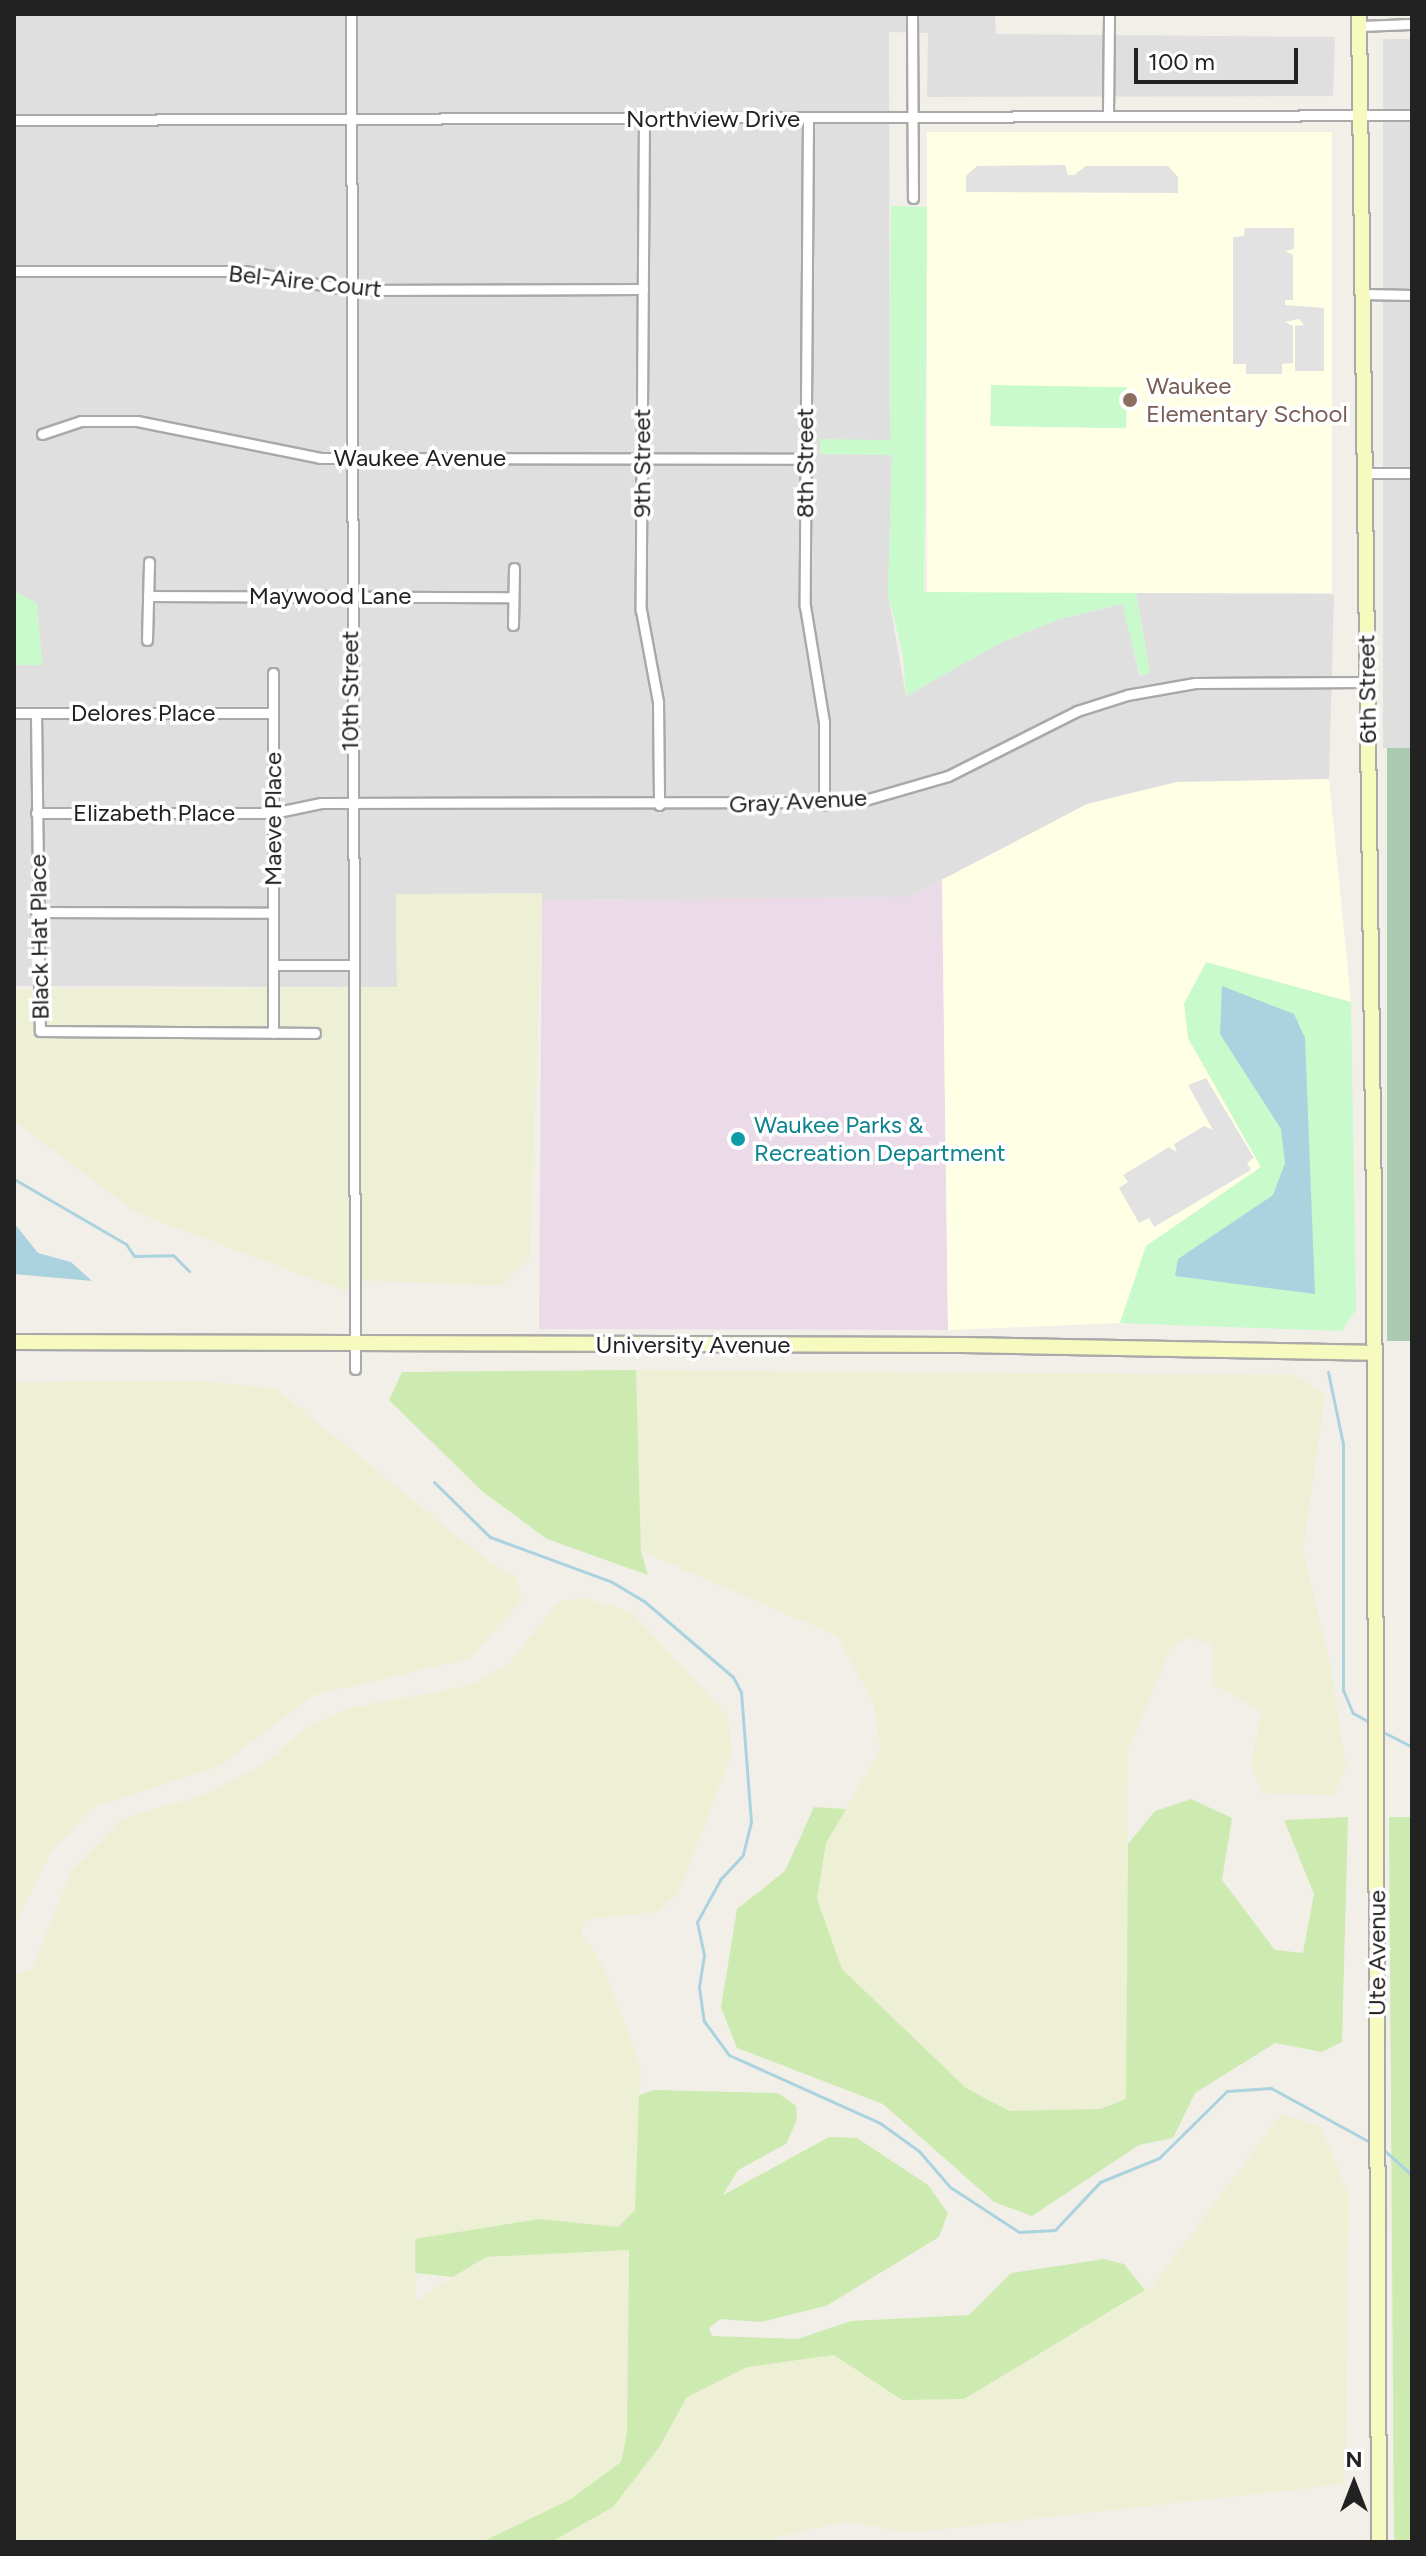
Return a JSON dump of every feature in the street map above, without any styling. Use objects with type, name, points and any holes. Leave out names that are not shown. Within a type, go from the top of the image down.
[{"type":"main road","name":"6th Street","points":[[1359,20],[1371,1358]]},
{"type":"main road","name":"University Avenue","points":[[14,1342],[963,1345],[1371,1358]]},
{"type":"main road","name":"Ute Avenue","points":[[1371,1358],[1379,2542]]},
{"type":"street","name":"10th Street","points":[[351,14],[349,459],[355,1369]]},
{"type":"street","points":[[912,14],[913,198]]},
{"type":"street","points":[[1108,113],[1109,14]]},
{"type":"street","points":[[1359,20],[1412,24]]},
{"type":"street","name":"Northview Drive","points":[[14,120],[808,119],[913,113],[1412,115]]},
{"type":"street","name":"9th Street","points":[[644,119],[641,610],[658,702],[659,805]]},
{"type":"street","name":"8th Street","points":[[808,119],[805,606],[824,722],[824,805]]},
{"type":"street","name":"Bel-Aire Court","points":[[14,271],[244,271],[351,290],[643,289]]},
{"type":"street","points":[[1363,294],[1412,295]]},
{"type":"street","name":"Waukee Avenue","points":[[42,434],[81,421],[137,421],[349,459],[805,459]]},
{"type":"street","points":[[1365,473],[1412,473]]},
{"type":"street","points":[[147,640],[149,562]]},
{"type":"street","points":[[513,625],[514,568]]},
{"type":"street","name":"Maywood Lane","points":[[148,596],[512,597]]},
{"type":"street","name":"Maeve Place","points":[[273,673],[273,1033]]},
{"type":"street","name":"Gray Avenue","points":[[351,804],[824,805],[892,795],[948,776],[1077,711],[1127,695],[1195,683],[1367,682]]},
{"type":"street","name":"Delores Place","points":[[14,713],[273,713]]},
{"type":"street","name":"Black Hat Place","points":[[36,713],[36,912],[40,1031],[315,1033]]},
{"type":"street","name":"Elizabeth Place","points":[[36,813],[273,813],[321,803],[351,804]]},
{"type":"street","points":[[36,912],[273,913]]},
{"type":"street","points":[[273,965],[351,965]]},
{"type":"shaded area","points":[[14,14],[995,14],[996,34],[1335,37],[1333,96],[927,97],[928,33],[889,32],[890,441],[820,440],[821,454],[892,455],[888,594],[906,696],[1000,643],[1057,620],[1123,604],[1139,675],[1150,673],[1136,593],[1334,594],[1329,779],[1177,782],[1088,804],[908,897],[542,900],[542,894],[396,895],[397,987],[14,986],[14,665],[42,665],[37,604],[14,591]]},
{"type":"shaded area","points":[[1383,39],[1412,39],[1412,748],[1383,748]]},
{"type":"shaded area","name":"Waukee Elementary School","points":[[927,132],[1332,132],[1332,593],[927,593]]},
{"type":"shaded area","points":[[1065,165],[1068,175],[1074,175],[1086,166],[1168,166],[1178,177],[1178,193],[966,192],[966,176],[977,166]]},
{"type":"shaded area","points":[[1245,228],[1294,228],[1294,249],[1285,251],[1293,255],[1293,300],[1285,300],[1285,305],[1324,308],[1324,371],[1295,371],[1295,326],[1304,325],[1299,319],[1285,322],[1293,326],[1293,363],[1282,364],[1282,374],[1246,374],[1246,364],[1233,364],[1233,237],[1244,236]]},
{"type":"shaded area","points":[[1387,748],[1412,748],[1412,1341],[1387,1341]]},
{"type":"shaded area","points":[[1329,779],[1351,1002],[1329,997],[1188,1038],[1261,1167],[1146,1246],[1120,1323],[948,1330],[942,880],[1087,804],[1177,782]]},
{"type":"shaded area","points":[[942,880],[948,1330],[539,1329],[542,900],[907,897]]},
{"type":"shaded area","points":[[542,893],[530,1257],[501,1286],[352,1280],[345,1291],[135,1212],[14,1121],[14,989],[397,987],[396,894]]},
{"type":"shaded area","points":[[1206,1078],[1254,1158],[1247,1163],[1251,1170],[1154,1227],[1149,1218],[1139,1223],[1119,1188],[1128,1182],[1123,1175],[1169,1147],[1177,1152],[1174,1144],[1204,1126],[1213,1130],[1188,1085]]},
{"type":"shaded area","points":[[636,1370],[1294,1375],[1325,1395],[1303,1550],[1332,1673],[1346,1768],[1334,1795],[1262,1793],[1251,1765],[1261,1712],[1213,1684],[1212,1643],[1185,1638],[1170,1650],[1128,1751],[1127,2099],[1100,2109],[1009,2112],[966,2088],[842,1969],[817,1899],[826,1843],[880,1750],[874,1704],[837,1636],[641,1551]]},
{"type":"shaded area","points":[[198,1381],[275,1388],[493,1565],[516,1577],[522,1600],[469,1659],[314,1695],[219,1767],[93,1807],[50,1854],[14,1926],[14,1382]]},
{"type":"shaded area","points":[[585,1598],[631,1612],[728,1716],[732,1753],[679,1892],[657,1912],[586,1919],[581,1933],[602,1964],[641,2067],[635,2210],[618,2227],[539,2219],[415,2240],[415,2301],[486,2257],[629,2250],[627,2432],[621,2462],[571,2499],[482,2542],[14,2542],[14,1975],[32,1969],[71,1871],[122,1819],[205,1794],[264,1764],[305,1728],[346,1709],[474,1684],[509,1663],[558,1602]]},
{"type":"shaded area","points":[[1281,2114],[1321,2127],[1349,2196],[1345,2484],[910,2533],[847,2521],[757,2542],[551,2542],[613,2506],[660,2446],[687,2397],[747,2367],[834,2355],[902,2400],[964,2399],[1152,2286]]},
{"type":"green space","points":[[891,206],[927,207],[924,592],[1136,593],[1150,672],[1140,676],[1122,604],[1057,620],[1000,643],[906,696],[903,655],[888,594],[892,455],[820,454],[820,439],[890,440]]},
{"type":"green space","points":[[991,385],[1127,387],[1126,428],[990,426]]},
{"type":"green space","points":[[14,591],[37,603],[42,665],[14,665]]},
{"type":"green space","points":[[1206,962],[1351,1002],[1356,1309],[1342,1331],[1120,1323],[1146,1246],[1261,1167],[1188,1038],[1184,1004]]},
{"type":"green space","points":[[636,1370],[641,1551],[648,1575],[547,1539],[483,1492],[389,1400],[402,1372]]},
{"type":"green space","points":[[1191,1799],[1232,1818],[1222,1880],[1275,1950],[1303,1953],[1314,1894],[1284,1820],[1348,1817],[1342,2042],[1322,2052],[1275,2043],[1195,2093],[1173,2138],[1139,2145],[1032,2216],[994,2202],[883,2104],[737,2048],[721,2007],[737,1909],[785,1871],[814,1807],[846,1809],[826,1843],[817,1899],[842,1969],[966,2088],[1009,2111],[1100,2109],[1126,2099],[1128,1844],[1155,1811]]},
{"type":"green space","points":[[1389,1817],[1412,1817],[1412,2542],[1394,2542]]},
{"type":"green space","points":[[654,2090],[778,2093],[796,2106],[797,2120],[786,2144],[738,2170],[723,2195],[829,2137],[857,2138],[928,2185],[948,2213],[939,2237],[826,2306],[761,2322],[720,2319],[709,2328],[712,2336],[798,2339],[851,2321],[969,2315],[1011,2273],[1104,2259],[1124,2264],[1145,2290],[964,2399],[902,2400],[834,2355],[747,2367],[687,2397],[660,2446],[613,2507],[551,2542],[482,2542],[571,2499],[621,2462],[627,2432],[629,2250],[486,2257],[453,2277],[415,2273],[415,2239],[540,2219],[618,2227],[635,2210],[639,2095]]},
{"type":"water","points":[[1222,986],[1294,1014],[1305,1038],[1315,1294],[1175,1276],[1178,1259],[1273,1195],[1285,1163],[1281,1129],[1220,1034]]},
{"type":"water","points":[[14,1223],[38,1253],[71,1262],[92,1281],[14,1274]]},
{"type":"waterway","points":[[14,1179],[126,1244],[134,1256],[173,1255],[189,1271]]},
{"type":"waterway","points":[[1328,1372],[1343,1444],[1343,1690],[1353,1713],[1369,1722]]},
{"type":"waterway","points":[[434,1482],[490,1537],[612,1582],[644,1601],[733,1677],[741,1692],[751,1822],[743,1855],[720,1880],[697,1922],[704,1955],[699,1987],[704,2021],[729,2055],[880,2123],[919,2151],[950,2187],[1019,2232],[1055,2230],[1100,2182],[1159,2158],[1227,2091],[1271,2088],[1368,2141]]},
{"type":"waterway","points":[[1385,1733],[1412,1747]]},
{"type":"waterway","points":[[1385,2151],[1412,2175]]},
{"type":"place","name":"Waukee Elementary School","points":[[1130,400]]},
{"type":"place","name":"Waukee Parks & Recreation Department","points":[[738,1139]]}]
